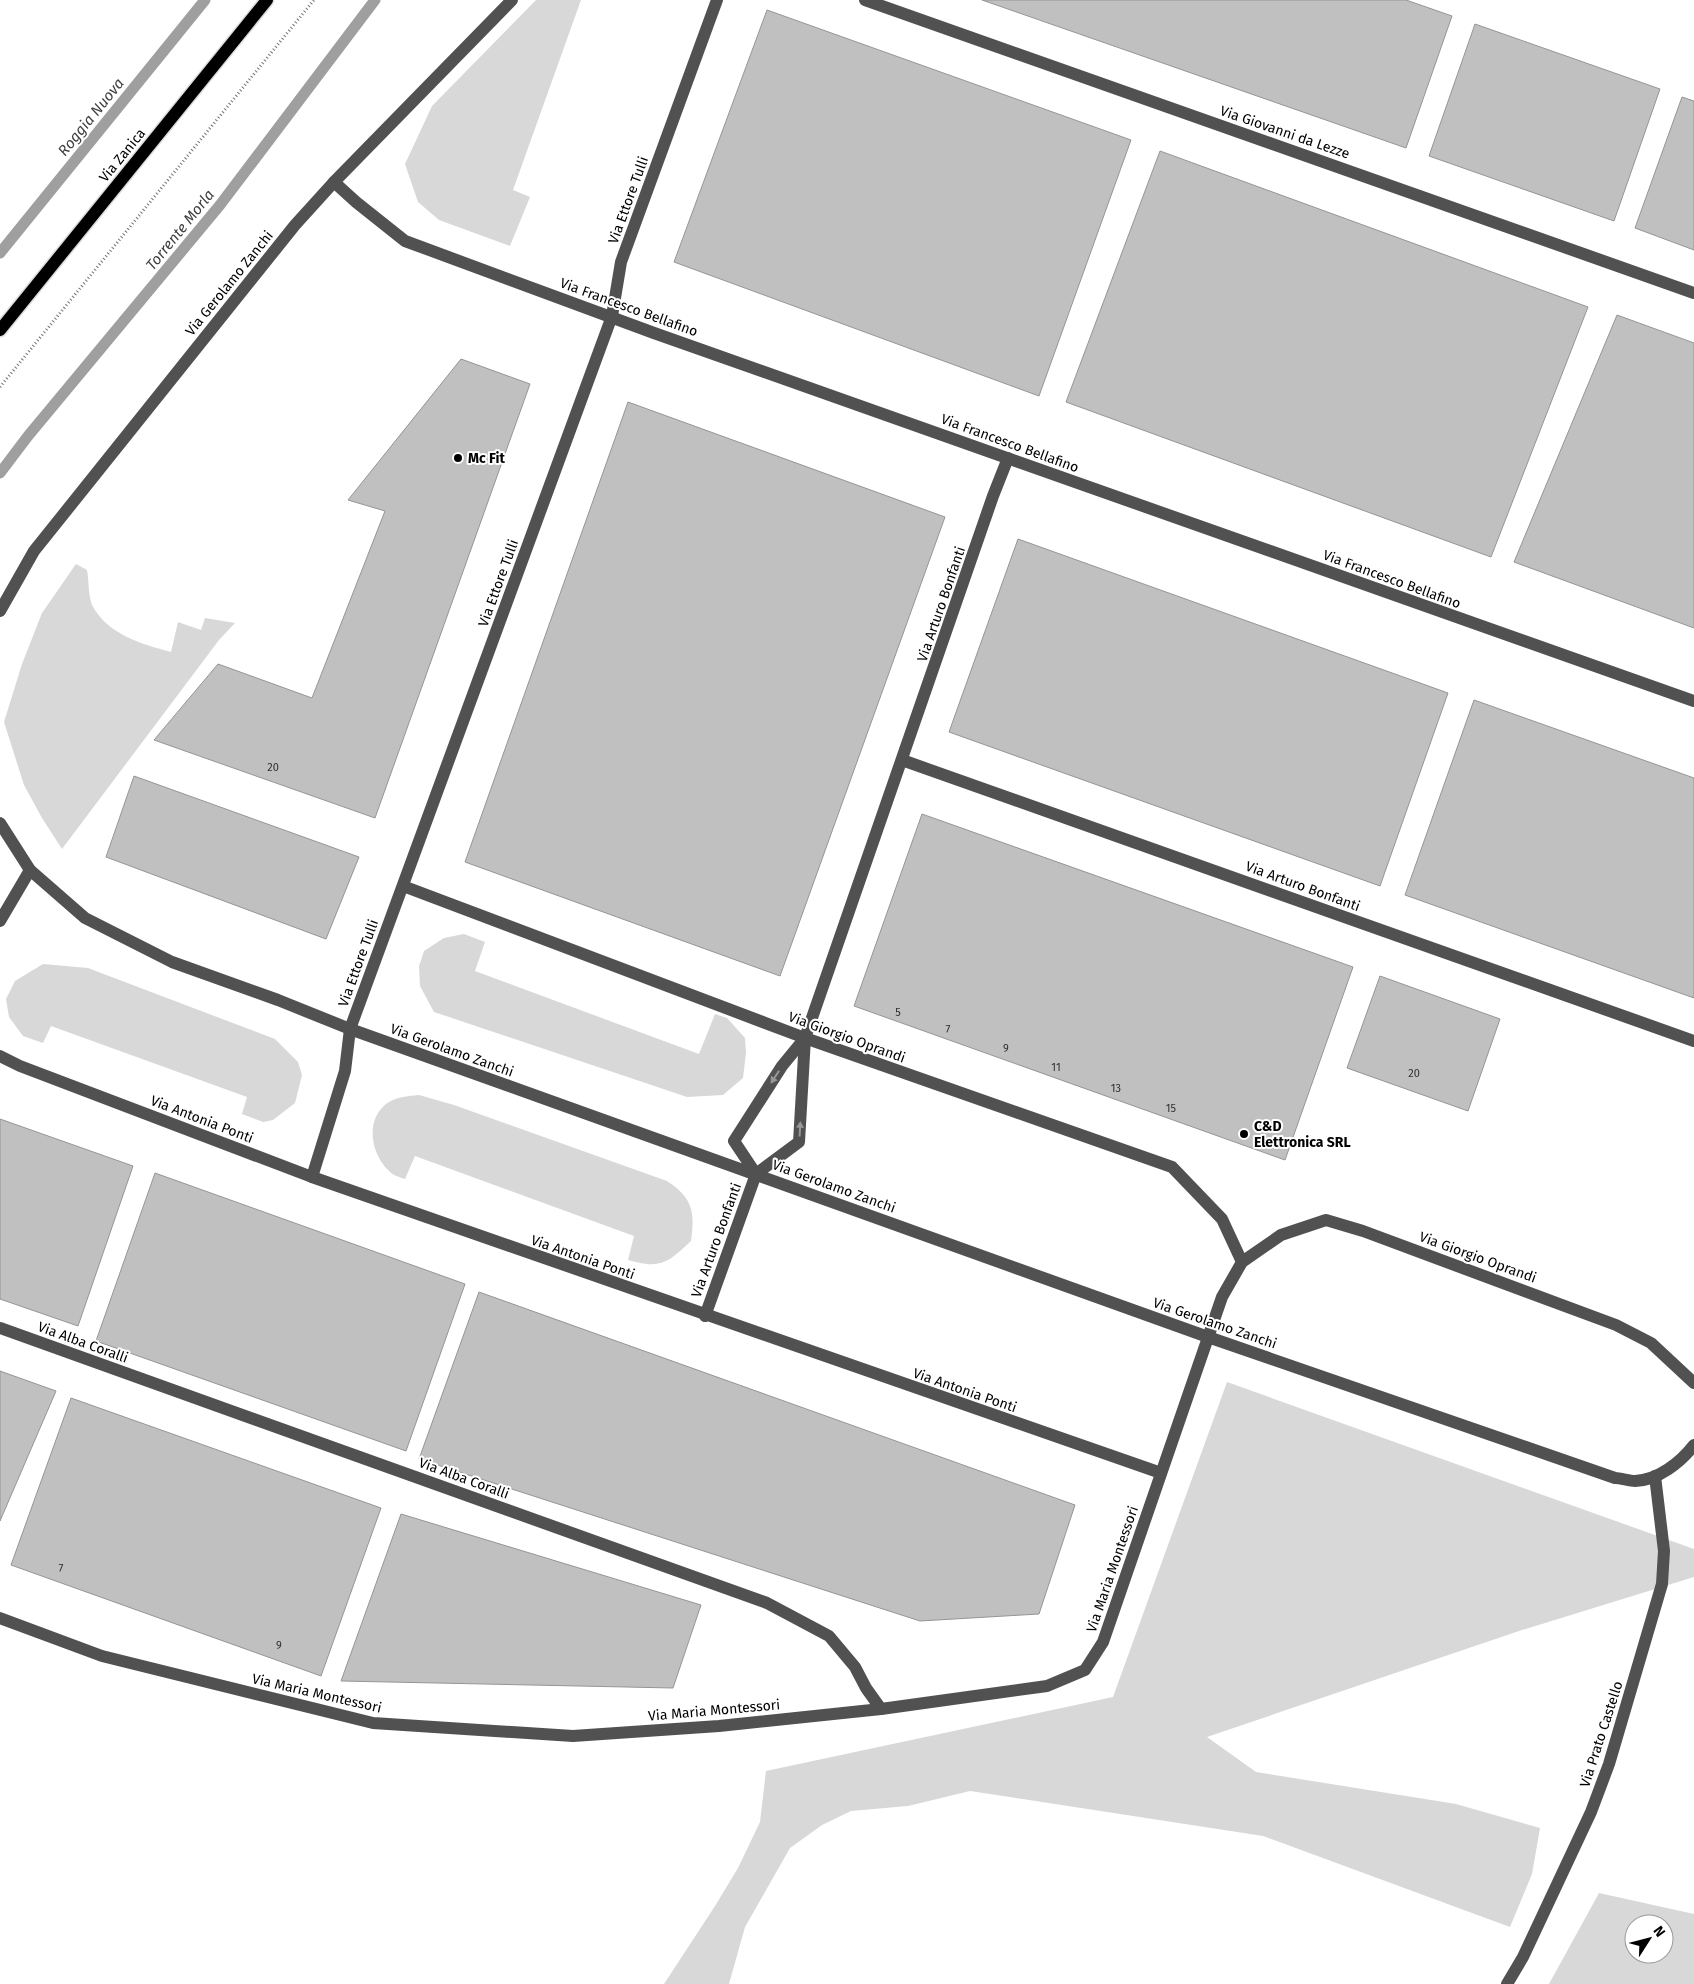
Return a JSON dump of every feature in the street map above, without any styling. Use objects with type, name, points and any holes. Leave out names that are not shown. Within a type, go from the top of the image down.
[{"type":"main road","name":"Via Zanica","points":[[0,330],[267,0]]},
{"type":"street","name":"Via Gerolamo Zanchi","points":[[0,611],[34,551],[258,269],[334,182],[512,0]]},
{"type":"street","name":"Via Ettore Tulli","points":[[312,1177],[345,1071],[350,1029],[612,316],[622,262],[717,0]]},
{"type":"street","name":"Via Giovanni da Lezze","points":[[865,0],[1694,293]]},
{"type":"street","name":"Via Francesco Bellafino","points":[[334,182],[405,241],[654,333],[1694,702]]},
{"type":"street","name":"Via Arturo Bonfanti","points":[[705,1316],[756,1174],[799,1142],[805,1038],[1008,458]]},
{"type":"street","name":"Via Arturo Bonfanti","points":[[902,760],[1694,1042]]},
{"type":"street","name":"Via Gerolamo Zanchi","points":[[0,823],[30,870],[84,918],[172,962],[278,1000],[350,1029],[1208,1337],[1615,1478],[1635,1481],[1655,1476],[1671,1467],[1686,1455],[1694,1445]]},
{"type":"street","points":[[0,921],[30,870]]},
{"type":"street","name":"Via Giorgio Oprandi","points":[[403,886],[805,1038],[1172,1167],[1222,1219],[1242,1262]]},
{"type":"street","name":"Via Arturo Bonfanti","points":[[756,1174],[734,1141],[782,1066],[805,1038]]},
{"type":"street","name":"Via Antonia Ponti","points":[[0,1056],[20,1066],[312,1177],[705,1316],[1161,1473]]},
{"type":"street","name":"Via Giorgio Oprandi","points":[[1208,1337],[1222,1297],[1242,1262],[1281,1235],[1326,1220],[1372,1234],[1616,1325],[1651,1343],[1694,1383]]},
{"type":"street","name":"Via Alba Coralli","points":[[0,1328],[767,1603],[829,1636],[856,1667],[866,1688],[881,1709]]},
{"type":"street","name":"Via Maria Montessori","points":[[0,1618],[102,1656],[373,1723],[573,1736],[719,1726],[881,1709],[1047,1686],[1085,1670],[1103,1642],[1208,1337]]},
{"type":"street","name":"Via Prato Castello","points":[[1507,1984],[1523,1957],[1591,1812],[1609,1764],[1662,1584],[1664,1551],[1655,1476]]},
{"type":"path","points":[[0,387],[314,0]]},
{"type":"shaded area","points":[[536,0],[581,0],[513,190],[530,197],[510,246],[439,220],[418,202],[405,164],[432,106]]},
{"type":"shaded area","points":[[76,564],[87,570],[91,601],[98,615],[116,631],[137,641],[171,652],[178,622],[201,630],[205,618],[235,623],[219,640],[62,849],[24,785],[4,722],[22,664],[42,613]]},
{"type":"shaded area","points":[[464,934],[485,942],[475,971],[699,1054],[715,1014],[727,1018],[745,1038],[746,1053],[743,1078],[723,1095],[687,1097],[434,1012],[420,986],[419,966],[424,951],[444,938]]},
{"type":"shaded area","points":[[43,964],[88,968],[275,1039],[298,1062],[302,1075],[295,1103],[273,1120],[263,1122],[242,1114],[247,1097],[51,1026],[43,1043],[23,1036],[9,1017],[6,999],[15,981]]},
{"type":"shaded area","points":[[419,1095],[454,1105],[667,1181],[682,1193],[690,1206],[693,1222],[691,1241],[676,1255],[662,1263],[639,1263],[628,1260],[634,1236],[415,1156],[405,1179],[394,1175],[382,1163],[374,1146],[373,1128],[375,1119],[379,1111],[393,1100]]},
{"type":"shaded area","points":[[1227,1382],[1694,1549],[1694,1577],[1522,1630],[1207,1737],[1256,1772],[1456,1804],[1540,1828],[1532,1874],[1510,1927],[1263,1836],[970,1791],[908,1806],[851,1811],[822,1825],[790,1848],[745,1927],[729,1984],[664,1984],[738,1868],[760,1822],[766,1771],[1113,1697]]},
{"type":"shaded area","points":[[1599,1893],[1694,1914],[1694,1984],[1549,1984]]},
{"type":"building","points":[[982,0],[1406,0],[1452,16],[1406,148]]},
{"type":"building","points":[[767,10],[1131,140],[1039,396],[674,262]]},
{"type":"building","points":[[1475,24],[1660,89],[1614,221],[1429,156]]},
{"type":"building","points":[[1682,97],[1694,101],[1694,250],[1635,228]]},
{"type":"building","points":[[1160,151],[1588,307],[1491,557],[1066,402]]},
{"type":"building","points":[[1617,315],[1694,343],[1694,628],[1514,562]]},
{"type":"building","points":[[461,359],[530,384],[375,818],[154,740],[218,664],[312,698],[385,511],[348,500]]},
{"type":"building","points":[[628,402],[945,517],[780,976],[465,862]]},
{"type":"building","points":[[1018,539],[1448,693],[1380,886],[949,732]]},
{"type":"building","points":[[1474,700],[1694,778],[1694,998],[1405,895]]},
{"type":"building","points":[[134,776],[359,857],[326,939],[106,857]]},
{"type":"building","points":[[922,814],[1353,967],[1285,1160],[854,1006]]},
{"type":"building","points":[[1380,976],[1500,1019],[1468,1111],[1347,1068]]},
{"type":"building","points":[[0,1119],[133,1166],[78,1326],[0,1299]]},
{"type":"building","points":[[155,1173],[465,1284],[406,1451],[96,1341]]},
{"type":"building","points":[[479,1292],[1075,1505],[1039,1614],[920,1621],[419,1459]]},
{"type":"building","points":[[0,1371],[56,1391],[0,1521]]},
{"type":"building","points":[[71,1398],[381,1508],[321,1676],[11,1565]]},
{"type":"building","points":[[401,1514],[701,1605],[673,1688],[341,1681]]},
{"type":"waterway","name":"Roggia Nuova","points":[[0,253],[205,0]]},
{"type":"waterway","name":"Torrente Morla","points":[[0,473],[28,436],[220,205],[375,0]]},
{"type":"place","name":"Mc Fit","points":[[458,458]]},
{"type":"place","name":"C&D Elettronica SRL","points":[[1244,1134]]}]
